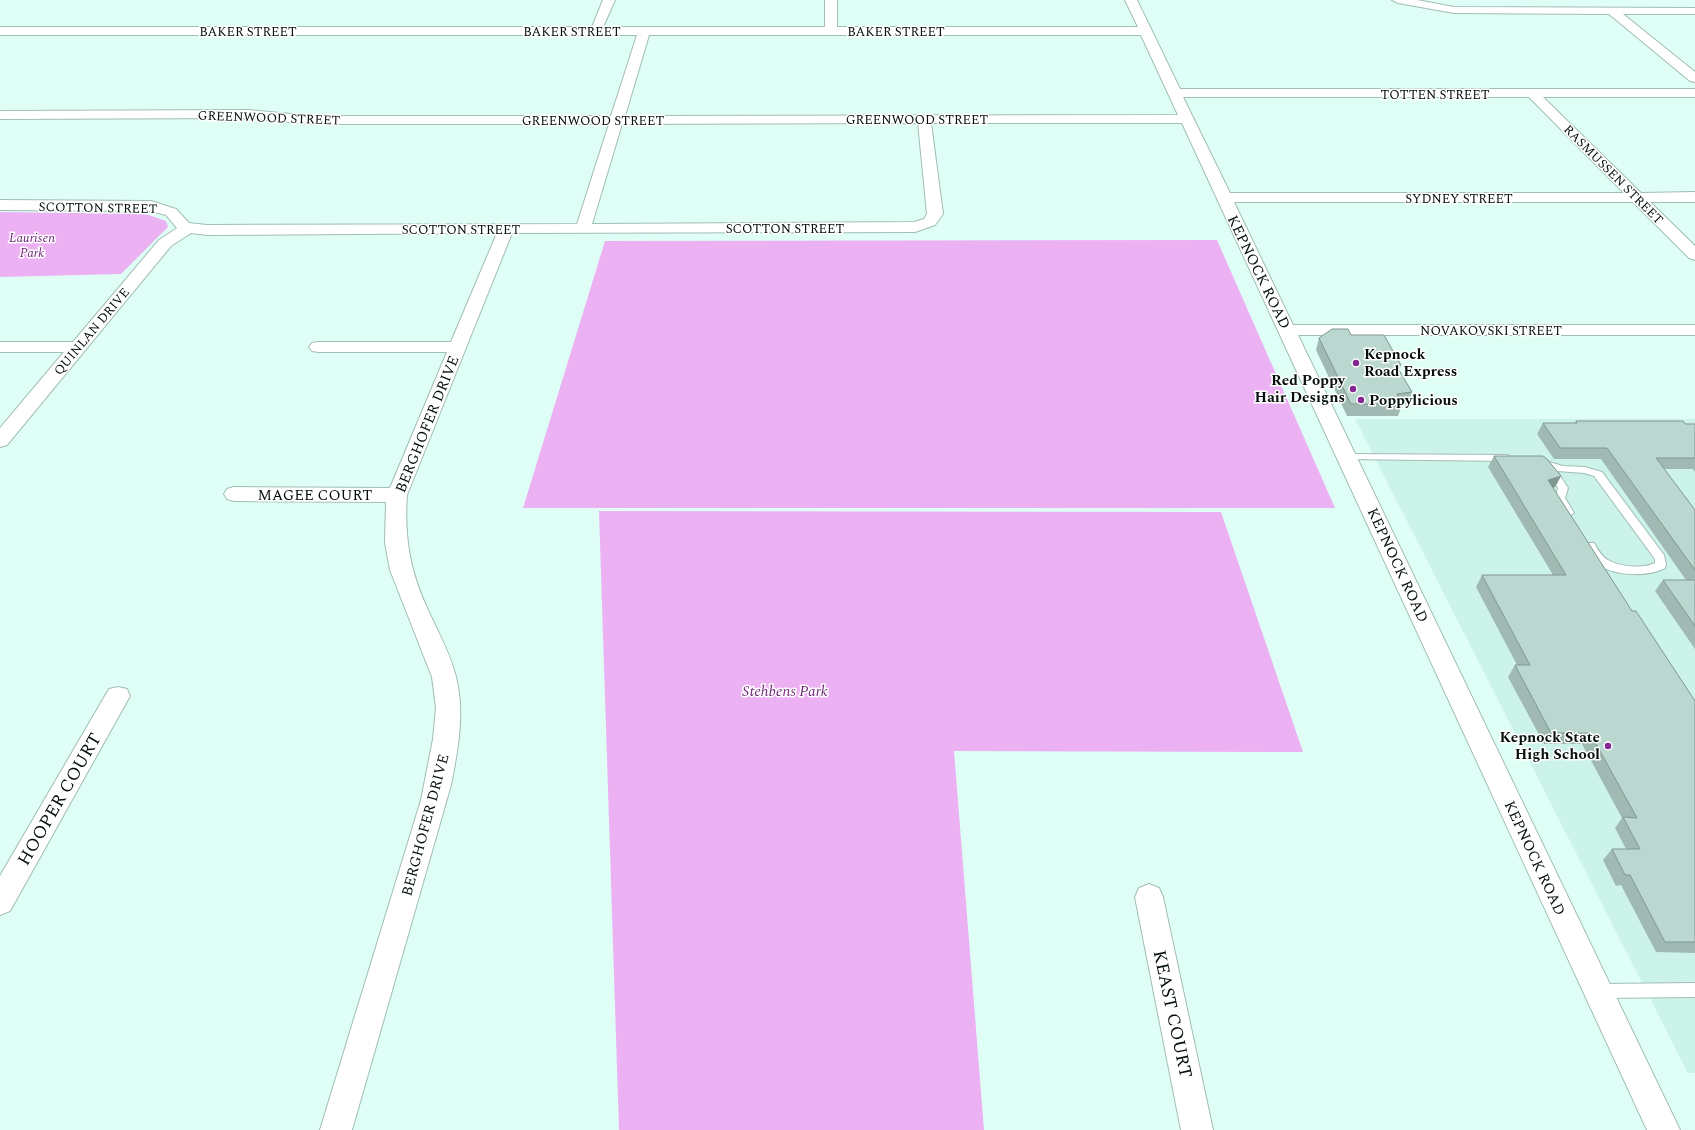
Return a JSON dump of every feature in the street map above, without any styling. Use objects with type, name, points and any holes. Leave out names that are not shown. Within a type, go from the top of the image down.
[{"type":"street","points":[[596,31],[608,0]]},
{"type":"street","points":[[830,31],[831,0]]},
{"type":"street","name":"KEPNOCK ROAD","points":[[1131,0],[1144,31],[1175,93],[1223,198],[1287,330],[1664,1130]]},
{"type":"street","points":[[1398,0],[1454,10],[1695,11]]},
{"type":"street","points":[[1612,11],[1695,78]]},
{"type":"street","name":"BAKER STREET","points":[[0,31],[1144,31]]},
{"type":"street","points":[[583,228],[644,32]]},
{"type":"street","name":"TOTTEN STREET","points":[[1175,93],[1695,93]]},
{"type":"street","name":"RASMUSSEN STREET","points":[[1533,94],[1695,255]]},
{"type":"street","name":"GREENWOOD STREET","points":[[0,115],[248,114],[312,120],[1186,119]]},
{"type":"street","name":"SCOTTON STREET","points":[[0,205],[151,206],[171,212],[180,220],[183,226],[207,230],[905,228],[919,226],[930,222],[935,214],[924,119]]},
{"type":"street","name":"SYDNEY STREET","points":[[1223,198],[1695,197]]},
{"type":"street","name":"QUINLAN DRIVE","points":[[0,441],[169,239],[188,228]]},
{"type":"street","name":"BERGHOFER DRIVE","points":[[336,1130],[434,800],[446,750],[448,714],[444,679],[434,647],[412,600],[401,570],[394,523],[397,495],[506,230]]},
{"type":"street","name":"NOVAKOVSKI STREET","points":[[1287,330],[1695,330]]},
{"type":"street","points":[[0,347],[78,347]]},
{"type":"street","points":[[318,347],[458,347]]},
{"type":"street","name":"MAGEE COURT","points":[[234,494],[397,495]]},
{"type":"street","name":"HOOPER COURT","points":[[0,902],[118,696]]},
{"type":"street","name":"KEAST COURT","points":[[1149,897],[1197,1130]]},
{"type":"lane","points":[[1347,457],[1524,458],[1564,469],[1589,470],[1602,477],[1660,558],[1661,565],[1653,569],[1615,568],[1598,558],[1586,540]]},
{"type":"lane","points":[[1544,464],[1553,470],[1562,484],[1563,488],[1560,498],[1574,521]]},
{"type":"lane","points":[[1598,991],[1695,990]]},
{"type":"shaded area","name":"Kepnock State High School","points":[[1355,419],[1695,419],[1695,1073],[1688,1073]]},
{"type":"green space","name":"Laurisen Park","points":[[0,212],[146,214],[166,221],[168,227],[121,274],[0,277]]},
{"type":"green space","points":[[1217,240],[1335,508],[523,508],[605,241]]},
{"type":"green space","name":"Stehbens Park","points":[[599,511],[1221,512],[1303,752],[954,751],[984,1130],[619,1130]]},
{"type":"building","points":[[1332,329],[1348,329],[1351,335],[1384,335],[1401,365],[1396,365],[1412,392],[1397,394],[1402,404],[1351,404],[1319,338]]},
{"type":"building","points":[[1576,421],[1683,421],[1685,424],[1695,424],[1695,458],[1656,458],[1695,510],[1695,570],[1607,448],[1560,448],[1543,423],[1577,423]]},
{"type":"building","points":[[1494,456],[1543,456],[1561,476],[1548,480],[1632,611],[1636,611],[1695,701],[1695,942],[1665,942],[1630,875],[1625,875],[1612,849],[1640,849],[1623,817],[1637,818],[1590,733],[1551,733],[1515,665],[1530,665],[1482,575],[1566,575]]},
{"type":"building","points":[[1663,580],[1695,580],[1695,626]]},
{"type":"place","name":"Kepnock Road Express","points":[[1356,363]]},
{"type":"place","name":"Red Poppy Hair Designs","points":[[1353,389]]},
{"type":"place","name":"Poppylicious","points":[[1361,400]]},
{"type":"place","name":"Kepnock State High School","points":[[1608,746]]}]
